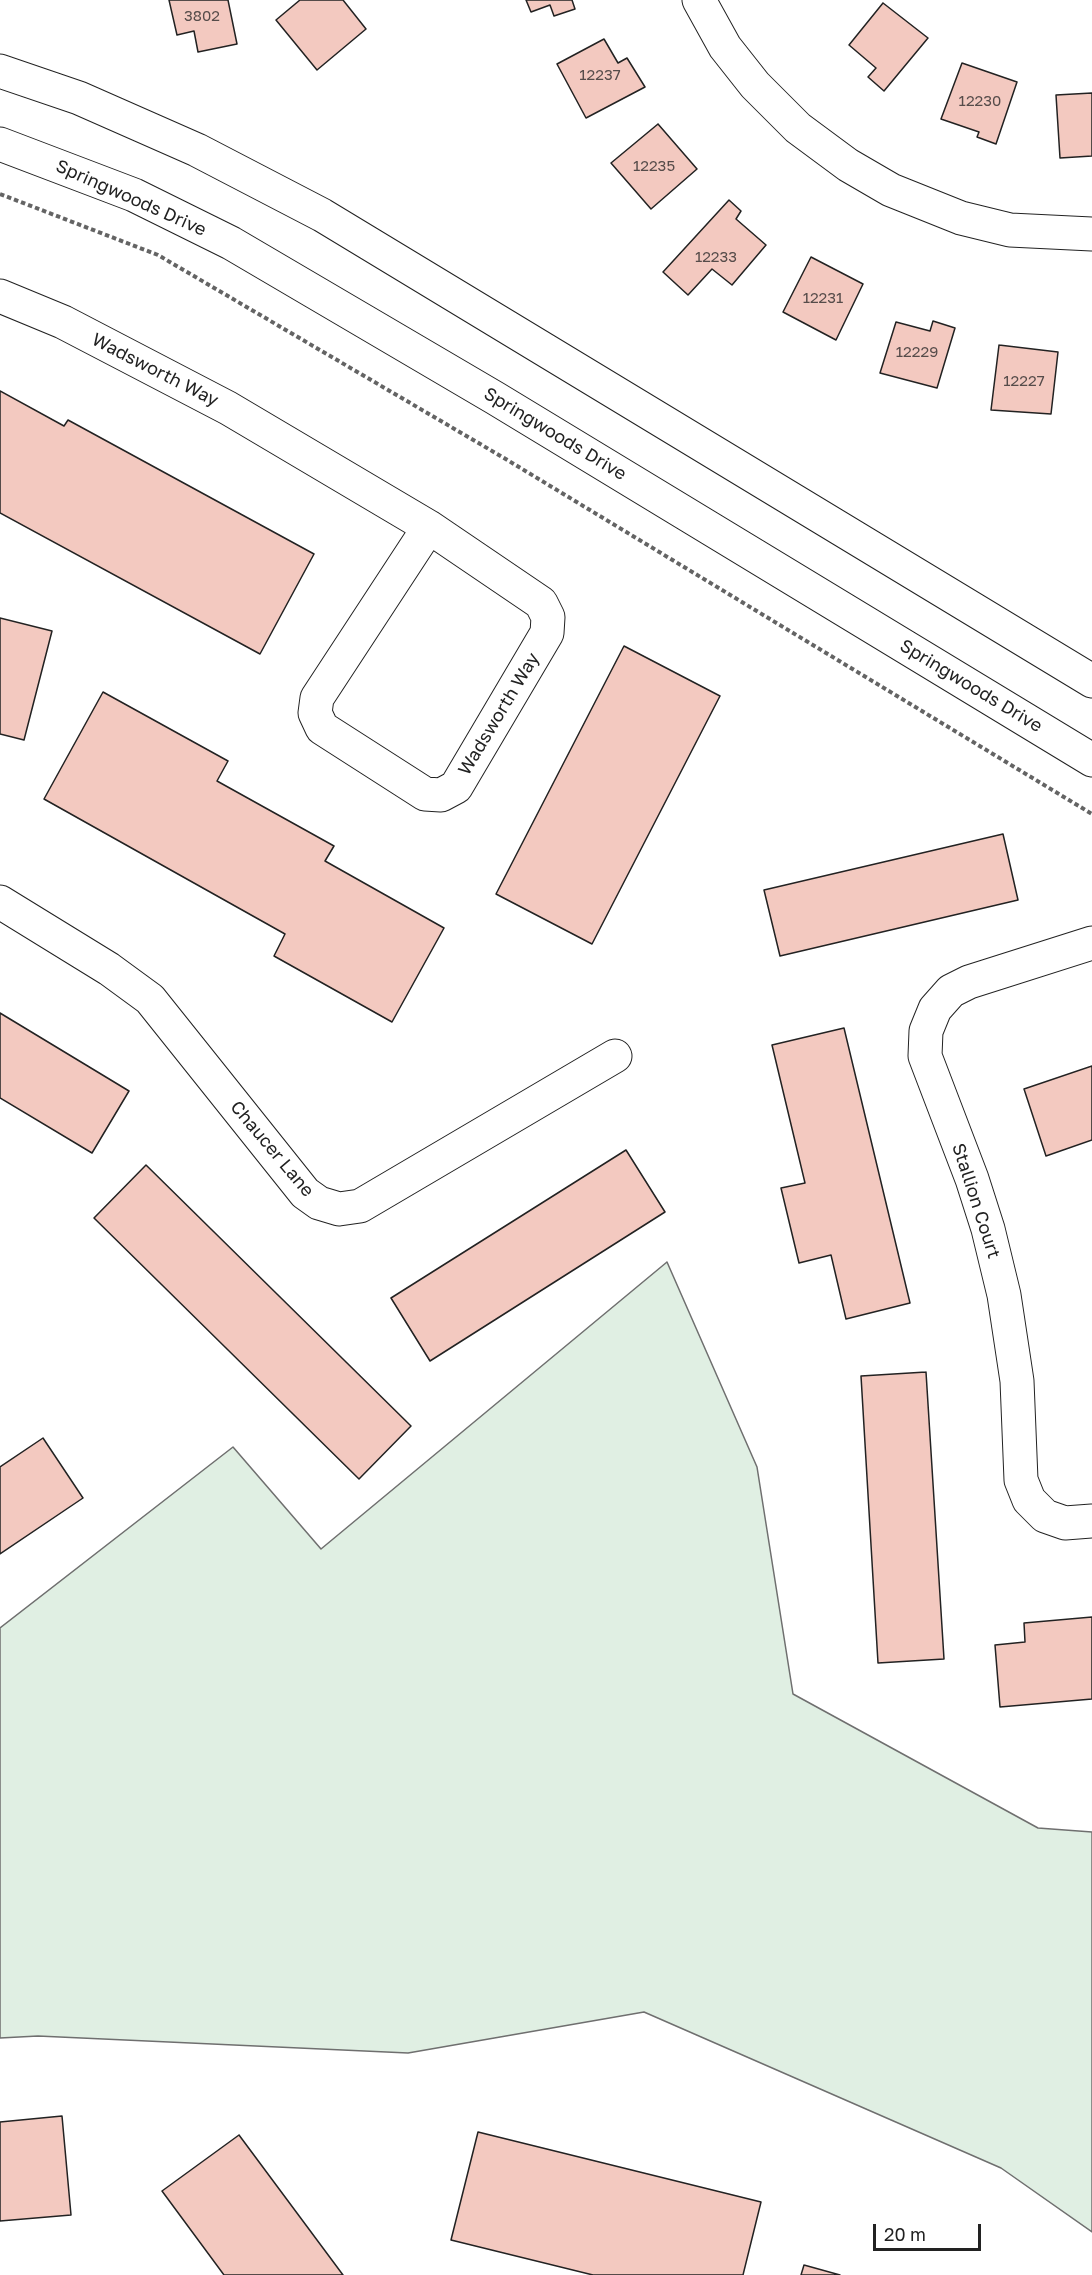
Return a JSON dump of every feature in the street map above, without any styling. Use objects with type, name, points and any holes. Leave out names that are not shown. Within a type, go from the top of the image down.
[{"type":"street","points":[[699,0],[725,47],[755,85],[798,128],[848,165],[891,190],[961,218],[1010,230],[1092,234]]},
{"type":"street","points":[[0,71],[79,98],[197,150],[322,215],[1092,681]]},
{"type":"street","name":"Springwoods Drive","points":[[0,144],[134,195],[231,243],[495,398],[1092,760]]},
{"type":"street","name":"Wadsworth Way","points":[[0,296],[63,322],[228,408],[429,528],[541,603],[548,617],[547,633],[456,787],[441,795],[425,794],[331,734],[322,728],[315,713],[316,698],[429,528]]},
{"type":"street","name":"Chaucer Lane","points":[[0,902],[109,969],[150,999],[305,1193],[319,1203],[339,1209],[360,1206],[615,1056]]},
{"type":"street","name":"Stallion Court","points":[[1092,943],[969,982],[951,991],[935,1009],[926,1031],[925,1056],[975,1189],[1004,1295],[1017,1381],[1022,1480],[1029,1500],[1045,1516],[1065,1523],[1092,1521]]},
{"type":"path","points":[[0,194],[158,255],[514,464],[1092,814]]},
{"type":"green space","points":[[667,1262],[757,1467],[793,1694],[1038,1828],[1092,1832],[1092,2232],[1001,2168],[644,2012],[408,2053],[38,2036],[0,2038],[0,1628],[233,1447],[321,1549]]},
{"type":"building","points":[[169,0],[228,0],[237,44],[198,52],[194,31],[177,35]]},
{"type":"building","points":[[300,0],[343,0],[366,29],[317,70],[276,20]]},
{"type":"building","points":[[526,0],[572,0],[575,9],[554,16],[550,5],[531,12]]},
{"type":"building","points":[[883,3],[928,38],[884,91],[868,77],[876,68],[849,45]]},
{"type":"building","points":[[604,39],[618,63],[627,58],[645,87],[586,118],[557,64]]},
{"type":"building","points":[[962,63],[1017,82],[996,144],[977,137],[979,132],[941,119]]},
{"type":"building","points":[[1092,93],[1092,156],[1060,158],[1056,95]]},
{"type":"building","points":[[658,124],[697,169],[651,209],[611,163]]},
{"type":"building","points":[[729,200],[741,211],[736,219],[766,245],[732,285],[712,269],[688,295],[663,272]]},
{"type":"building","points":[[811,257],[863,284],[836,340],[783,312]]},
{"type":"building","points":[[933,321],[955,328],[937,388],[880,373],[896,322],[930,331]]},
{"type":"building","points":[[999,345],[1058,352],[1051,414],[991,410]]},
{"type":"building","points":[[0,391],[64,426],[68,420],[314,554],[260,654],[0,513]]},
{"type":"building","points":[[0,618],[52,631],[24,740],[0,734]]},
{"type":"building","points":[[624,646],[720,696],[592,944],[496,894]]},
{"type":"building","points":[[103,692],[228,761],[217,781],[334,846],[325,861],[444,928],[392,1022],[274,956],[285,934],[44,799]]},
{"type":"building","points":[[1003,834],[1018,900],[780,956],[764,890]]},
{"type":"building","points":[[0,1013],[129,1091],[92,1153],[0,1098]]},
{"type":"building","points":[[844,1028],[910,1303],[846,1319],[831,1255],[799,1263],[781,1188],[805,1183],[772,1045]]},
{"type":"building","points":[[1092,1066],[1092,1140],[1046,1156],[1024,1089]]},
{"type":"building","points":[[626,1150],[665,1212],[430,1361],[391,1298]]},
{"type":"building","points":[[146,1165],[411,1426],[359,1479],[94,1218]]},
{"type":"building","points":[[926,1372],[944,1659],[878,1663],[861,1376]]},
{"type":"building","points":[[43,1438],[83,1498],[0,1554],[0,1467]]},
{"type":"building","points":[[1092,1617],[1092,1699],[1000,1707],[995,1645],[1025,1642],[1024,1623]]},
{"type":"building","points":[[62,2116],[71,2215],[0,2221],[0,2122]]},
{"type":"building","points":[[478,2132],[761,2202],[743,2275],[593,2275],[451,2240]]},
{"type":"building","points":[[239,2135],[343,2275],[224,2275],[162,2191]]},
{"type":"building","points":[[804,2265],[840,2275],[801,2275]]}]
